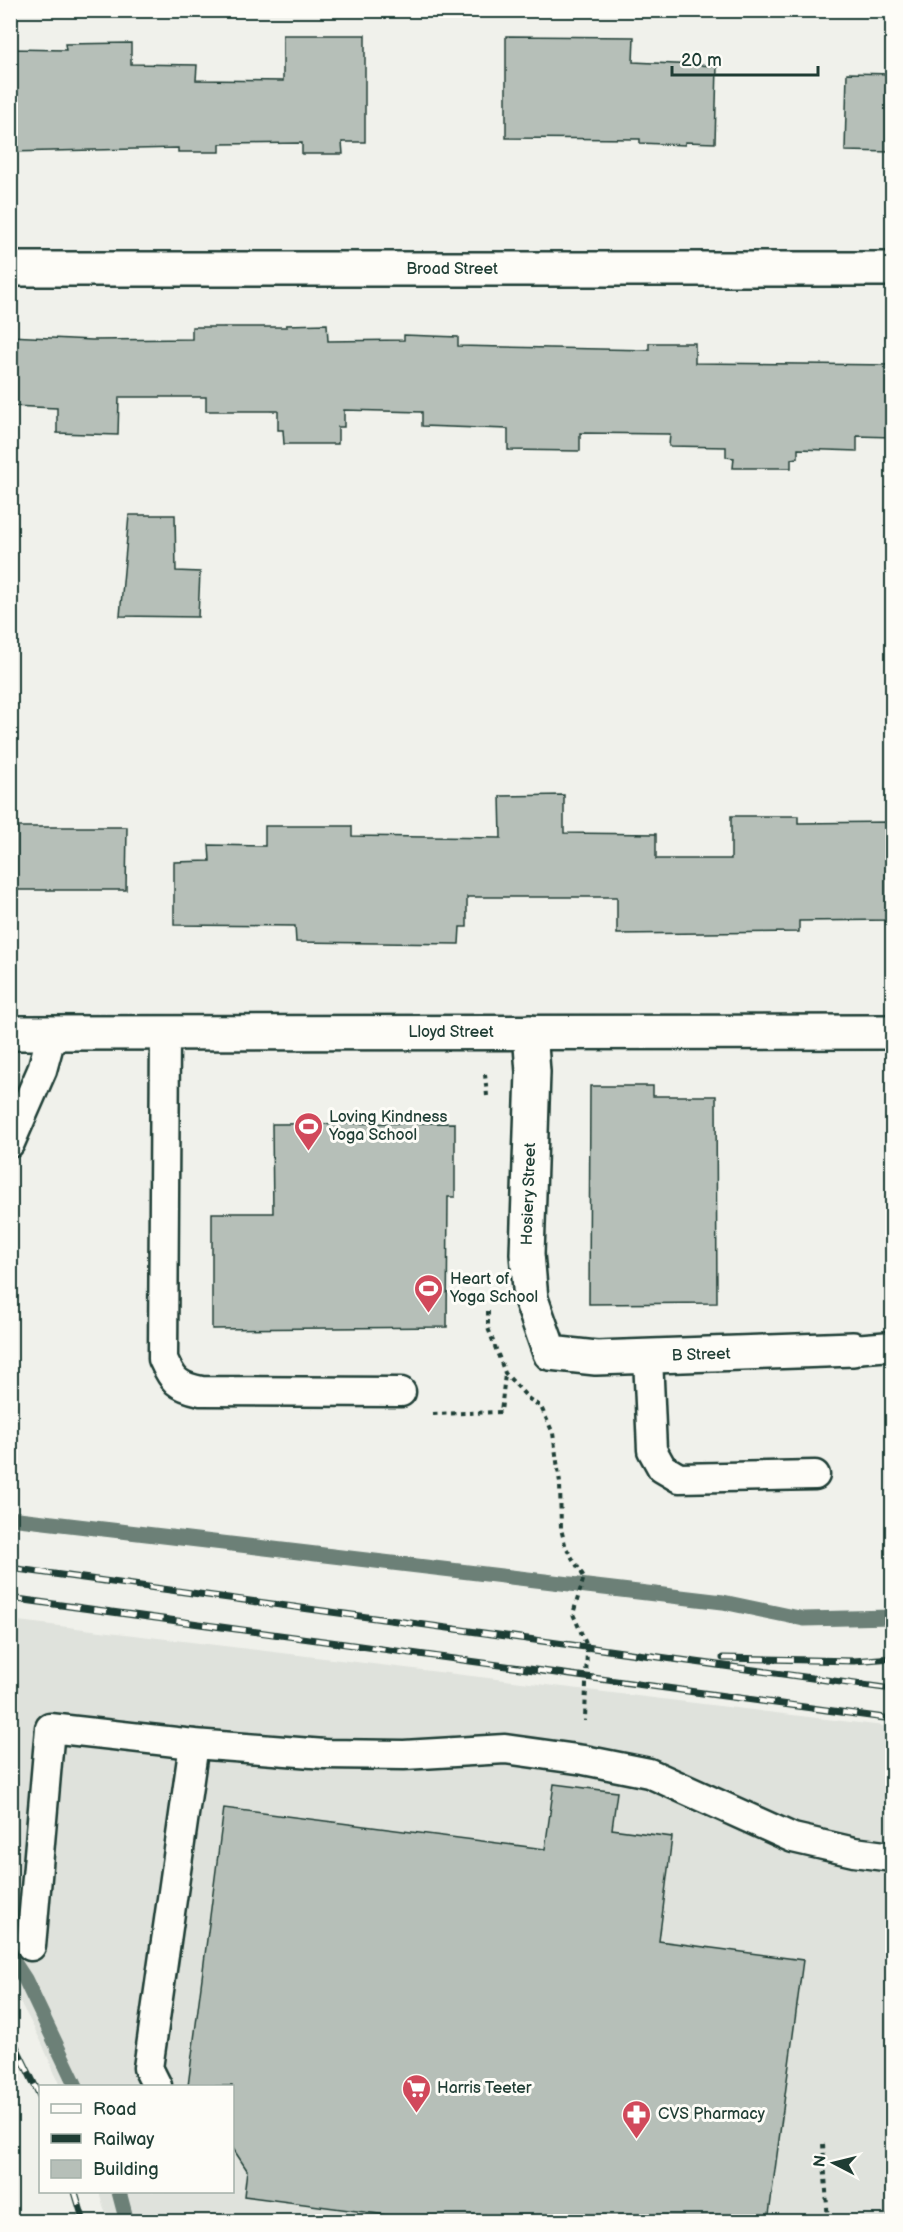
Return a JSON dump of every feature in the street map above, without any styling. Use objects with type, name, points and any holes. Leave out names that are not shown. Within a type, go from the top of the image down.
[{"type":"street","name":"Broad Street","points":[[10,268],[892,269]]},
{"type":"street","name":"Hosiery Street","points":[[530,1032],[533,1072],[527,1254],[531,1299],[550,1353]]},
{"type":"street","name":"Lloyd Street","points":[[10,1033],[892,1032]]},
{"type":"street","name":"B Street","points":[[550,1353],[596,1358],[853,1348]]},
{"type":"lane","points":[[10,1143],[42,1070],[52,1033]]},
{"type":"lane","points":[[165,1033],[163,1359],[171,1378],[184,1388],[201,1391],[401,1392]]},
{"type":"lane","points":[[853,1348],[892,1346]]},
{"type":"lane","points":[[648,1357],[652,1450],[662,1468],[679,1478],[815,1475]]},
{"type":"lane","points":[[31,1946],[51,1728],[194,1744],[325,1754],[404,1755],[505,1749],[584,1760],[649,1773],[793,1838],[854,1852],[892,1857]]},
{"type":"lane","points":[[156,2085],[148,2068],[194,1744]]},
{"type":"path","points":[[432,1414],[501,1412],[505,1373]]},
{"type":"path","points":[[561,1529],[566,1548],[584,1577],[573,1614],[587,1646],[584,1760]]},
{"type":"path","points":[[823,2144],[828,2222]]},
{"type":"path","points":[[881,2222],[892,2213]]},
{"type":"shaded area","points":[[10,1620],[892,1727],[892,2221],[108,2221],[99,2193],[234,2193],[234,2085],[60,2085],[41,2041],[11,1985]]},
{"type":"building","points":[[283,35],[365,35],[365,142],[342,142],[343,154],[302,154],[302,143],[220,144],[220,152],[178,152],[178,148],[10,152],[10,49],[66,50],[65,44],[131,43],[131,64],[197,65],[196,80],[283,81]]},
{"type":"building","points":[[506,36],[634,37],[633,62],[717,66],[715,143],[685,142],[685,145],[640,143],[640,139],[506,138]]},
{"type":"building","points":[[847,73],[892,74],[892,152],[845,151]]},
{"type":"building","points":[[327,324],[328,341],[404,340],[404,335],[458,337],[458,346],[649,350],[649,343],[695,343],[695,363],[892,365],[892,437],[857,436],[857,451],[798,449],[798,458],[791,459],[791,468],[733,468],[734,458],[726,457],[726,447],[669,446],[670,434],[580,433],[580,451],[508,450],[508,429],[422,426],[422,412],[344,410],[344,427],[338,427],[338,444],[284,444],[283,430],[278,430],[278,411],[206,411],[206,397],[119,397],[118,435],[57,433],[57,408],[10,406],[10,336],[92,340],[192,339],[192,327],[287,327],[286,325]]},
{"type":"building","points":[[129,515],[175,515],[176,571],[200,572],[198,617],[120,616]]},
{"type":"building","points":[[564,795],[564,833],[656,834],[656,859],[731,859],[731,816],[798,816],[798,823],[892,822],[892,920],[799,921],[799,932],[617,934],[617,897],[467,897],[467,927],[460,927],[459,944],[296,942],[295,926],[174,925],[174,862],[210,861],[209,845],[265,846],[265,826],[352,826],[352,836],[501,838],[500,796]]},
{"type":"building","points":[[10,827],[127,827],[126,890],[10,890]]},
{"type":"building","points":[[590,1086],[653,1086],[653,1096],[716,1096],[717,1303],[589,1304]]},
{"type":"building","points":[[455,1123],[455,1197],[448,1197],[447,1327],[212,1329],[212,1213],[273,1213],[272,1124]]},
{"type":"building","points":[[554,1784],[617,1792],[612,1829],[672,1837],[659,1941],[803,1960],[768,2222],[440,2222],[244,2196],[247,2170],[234,2150],[234,2085],[188,2085],[224,1808],[545,1849]]},
{"type":"waterway","points":[[10,1518],[723,1602],[804,1619],[892,1617]]},
{"type":"waterway","points":[[10,1956],[25,1979],[76,2085]]},
{"type":"waterway","points":[[119,2193],[127,2222]]},
{"type":"railway","points":[[10,1568],[892,1689]]},
{"type":"railway","points":[[10,1598],[892,1719]]},
{"type":"railway","points":[[723,1658],[854,1661],[892,1658]]},
{"type":"railway","points":[[10,2034],[39,2094]]},
{"type":"railway","points":[[75,2193],[84,2222]]},
{"type":"place","name":"Loving Kindness Yoga School","points":[[308,1152]]},
{"type":"place","name":"Heart of Yoga School","points":[[429,1314]]},
{"type":"place","name":"Harris Teeter","points":[[416,2114]]},
{"type":"place","name":"CVS Pharmacy","points":[[637,2140]]}]
